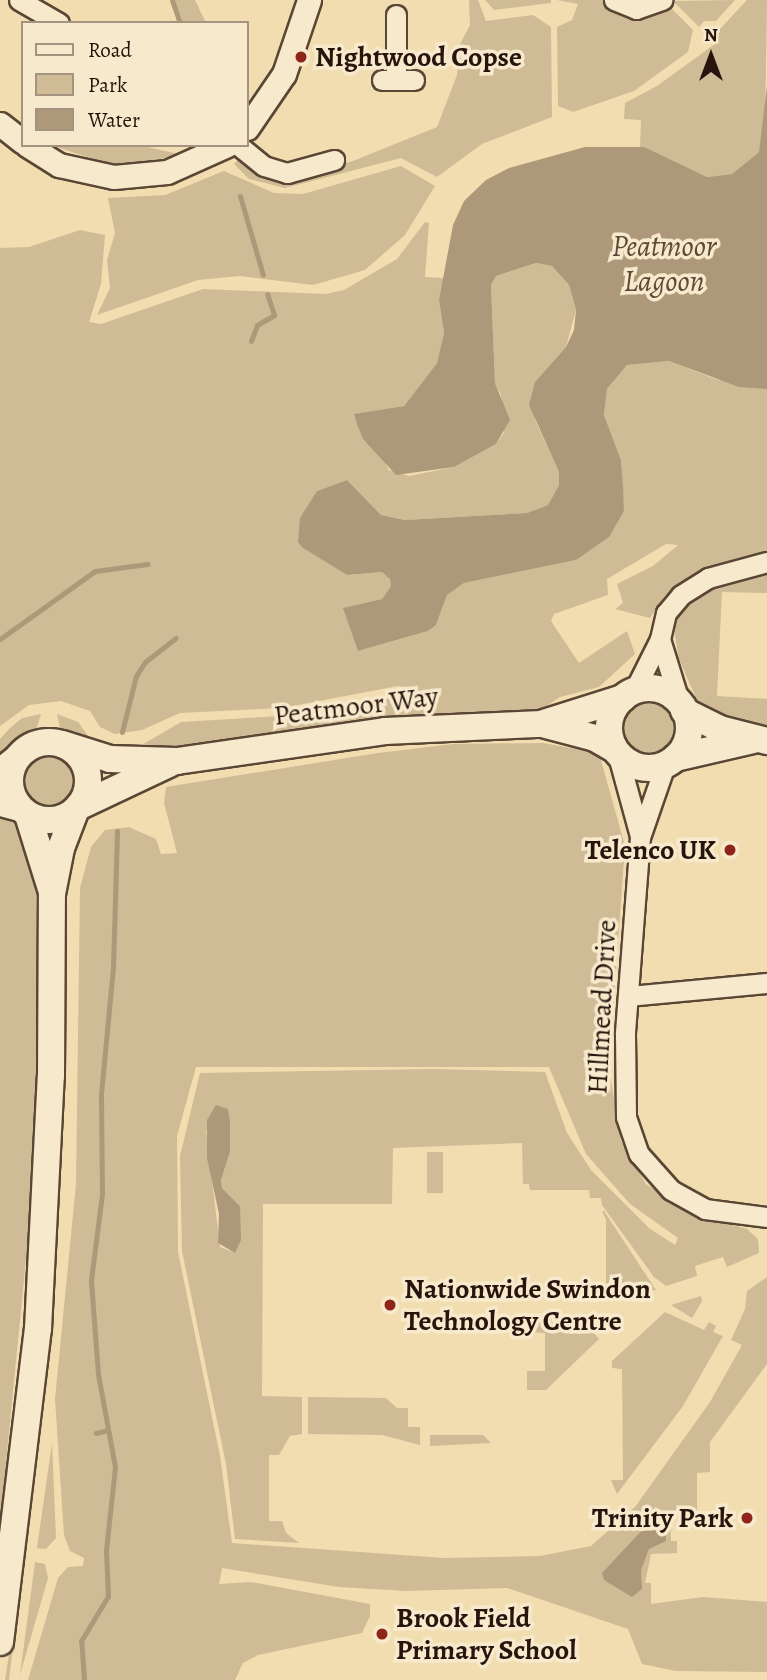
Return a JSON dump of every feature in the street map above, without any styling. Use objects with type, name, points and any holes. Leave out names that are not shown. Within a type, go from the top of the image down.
[{"type":"main road","points":[[655,689],[682,708],[761,740],[670,762],[637,766],[615,750],[610,720],[629,695],[655,689]]},
{"type":"main road","name":"Peatmoor Way","points":[[62,744],[110,759],[177,761],[385,731],[542,724],[629,695]]},
{"type":"main road","points":[[670,762],[687,739],[682,708]]},
{"type":"main road","name":"Peatmoor Way","points":[[542,724],[596,738],[615,750]]},
{"type":"main road","points":[[0,1642],[39,1315],[51,1076],[52,894],[76,809],[88,791],[88,774],[82,759],[62,744],[46,742],[23,751],[9,780],[17,810],[52,894]]},
{"type":"main road","name":"Peatmoor Way","points":[[76,809],[177,761]]},
{"type":"main road","points":[[17,810],[52,821],[76,809]]},
{"type":"street","points":[[19,0],[56,21]]},
{"type":"street","points":[[248,127],[284,74],[309,0]]},
{"type":"street","points":[[614,0],[636,9],[663,0]]},
{"type":"street","points":[[395,6],[397,80]]},
{"type":"street","points":[[34,147],[59,165],[114,177],[167,172],[223,147]]},
{"type":"street","points":[[240,147],[256,162],[287,173],[334,160]]},
{"type":"street","points":[[629,695],[660,639],[666,613],[692,585],[767,562]]},
{"type":"street","points":[[660,639],[682,708]]},
{"type":"street","name":"Hillmead Drive","points":[[615,750],[640,836]]},
{"type":"street","points":[[0,769],[23,751]]},
{"type":"street","name":"Hillmead Drive","points":[[670,762],[640,836],[625,1105],[639,1154],[659,1180],[688,1202],[723,1213],[767,1217]]},
{"type":"street","points":[[629,996],[767,983]]},
{"type":"green space","points":[[174,0],[195,0],[205,21],[182,21]]},
{"type":"green space","points":[[469,0],[478,0],[486,21],[533,15],[551,27],[552,117],[482,144],[437,177],[401,158],[285,188],[249,179],[234,164],[239,159],[251,169],[283,178],[353,161],[437,127],[457,75],[459,46],[470,25]]},
{"type":"green space","points":[[485,0],[551,0],[551,3],[494,10]]},
{"type":"green space","points":[[557,0],[605,0],[615,12],[635,18],[655,15],[669,6],[693,30],[688,52],[634,91],[573,112],[558,106],[557,27],[572,20],[578,4]]},
{"type":"green space","points":[[735,0],[716,21],[704,21],[699,27],[673,1]]},
{"type":"green space","points":[[747,0],[767,0],[765,127],[759,152],[732,174],[707,177],[640,147],[641,120],[624,119],[625,103],[657,86],[715,44],[719,30]]},
{"type":"green space","points":[[57,147],[148,147],[178,154],[142,164],[108,164]]},
{"type":"green space","points":[[401,166],[435,186],[405,235],[365,270],[313,285],[240,276],[198,280],[97,315],[110,288],[107,260],[115,233],[108,198],[165,195],[224,171],[274,193],[303,194]]},
{"type":"green space","points":[[425,222],[429,223],[425,277],[444,278],[439,300],[444,333],[437,363],[404,406],[355,414],[363,439],[380,454],[389,470],[409,476],[454,467],[496,444],[504,433],[501,395],[495,383],[491,285],[496,276],[536,263],[552,266],[569,285],[576,310],[566,347],[535,382],[535,420],[559,472],[559,485],[548,505],[527,513],[405,520],[381,515],[347,480],[317,491],[303,548],[347,575],[382,572],[390,578],[391,586],[382,599],[356,605],[358,651],[428,631],[436,625],[447,595],[464,583],[576,560],[624,511],[621,460],[604,415],[607,389],[627,365],[669,361],[715,379],[767,389],[767,552],[701,569],[665,595],[650,618],[615,609],[623,603],[617,584],[653,566],[678,545],[666,544],[607,579],[608,595],[554,614],[551,621],[579,663],[627,631],[635,654],[599,687],[560,697],[539,711],[447,716],[162,754],[135,749],[181,722],[296,715],[397,697],[412,688],[398,686],[282,708],[180,713],[142,730],[115,734],[100,727],[90,711],[61,701],[29,705],[0,726],[0,248],[29,247],[80,230],[105,235],[101,284],[89,322],[101,324],[203,289],[326,294],[344,290],[397,259]]},
{"type":"green space","points":[[767,574],[767,593],[722,592],[717,696],[767,699],[767,726],[714,715],[700,707],[679,659],[674,630],[680,612],[701,593],[735,579]]},
{"type":"green space","points":[[643,701],[655,701],[665,705],[673,713],[677,729],[673,745],[665,753],[655,757],[643,757],[633,753],[625,745],[621,735],[621,723],[625,713],[633,705]]},
{"type":"green space","points":[[41,714],[37,727],[0,757],[0,739],[9,729],[22,718]]},
{"type":"green space","points":[[57,714],[78,722],[91,740],[60,728]]},
{"type":"green space","points":[[543,743],[599,753],[625,846],[609,1069],[621,1141],[646,1184],[693,1214],[747,1229],[758,1239],[759,1253],[727,1267],[723,1257],[695,1266],[697,1276],[666,1286],[654,1277],[602,1205],[601,1198],[590,1198],[589,1190],[530,1190],[529,1184],[523,1184],[522,1143],[393,1148],[392,1204],[263,1204],[262,1396],[302,1397],[302,1434],[290,1436],[279,1455],[269,1455],[269,1521],[282,1521],[286,1533],[299,1543],[235,1539],[226,1464],[182,1251],[180,1156],[200,1073],[434,1069],[545,1072],[567,1133],[591,1170],[649,1228],[675,1245],[678,1238],[630,1204],[586,1154],[549,1067],[196,1067],[177,1136],[178,1252],[220,1456],[232,1543],[444,1558],[540,1556],[591,1546],[635,1507],[710,1402],[742,1345],[731,1340],[745,1309],[747,1291],[767,1277],[767,1364],[710,1442],[710,1472],[697,1473],[697,1511],[670,1512],[671,1541],[677,1541],[677,1553],[651,1554],[645,1583],[651,1583],[651,1604],[703,1597],[767,1602],[767,1672],[676,1671],[642,1664],[628,1629],[507,1588],[406,1591],[339,1587],[222,1568],[219,1584],[251,1582],[370,1604],[370,1616],[362,1633],[258,1655],[243,1663],[235,1680],[28,1680],[58,1578],[68,1567],[83,1566],[84,1558],[70,1551],[64,1535],[55,1399],[76,1184],[80,888],[91,847],[105,830],[129,827],[156,839],[161,854],[177,853],[164,803],[166,787],[378,753],[453,744]],"holes":[[[206,1130],[230,1152],[221,1180],[222,1188],[240,1206],[235,1253],[220,1247]]]},
{"type":"green space","points":[[49,753],[60,755],[69,761],[75,770],[75,792],[69,801],[60,807],[49,809],[38,807],[29,801],[23,792],[21,781],[23,770],[29,761],[38,755]]},
{"type":"green space","points":[[0,815],[15,824],[28,847],[39,891],[40,925],[37,1147],[0,1524]]},
{"type":"green space","points":[[427,1152],[443,1152],[443,1193],[427,1193]]},
{"type":"green space","points":[[602,1211],[656,1290],[606,1294],[606,1220]]},
{"type":"green space","points":[[701,1296],[702,1301],[692,1318],[671,1305]]},
{"type":"green space","points":[[665,1312],[704,1330],[709,1322],[716,1326],[713,1332],[723,1336],[683,1406],[617,1494],[611,1480],[623,1480],[622,1369],[612,1368],[612,1361]]},
{"type":"green space","points":[[546,1313],[578,1315],[599,1339],[546,1390],[527,1390],[527,1371],[545,1371],[545,1333],[528,1332],[528,1327]]},
{"type":"green space","points":[[308,1397],[386,1398],[397,1408],[408,1408],[408,1427],[420,1427],[420,1445],[382,1435],[308,1434]]},
{"type":"green space","points":[[430,1435],[483,1435],[491,1443],[430,1446]]},
{"type":"green space","points":[[52,1443],[56,1538],[46,1549],[37,1548]]},
{"type":"green space","points":[[23,1562],[9,1680],[5,1680],[13,1628]]},
{"type":"green space","points":[[35,1562],[45,1564],[48,1578],[20,1675]]},
{"type":"water","name":"Peatmoor Lagoon","points":[[767,86],[767,389],[739,387],[669,361],[627,365],[607,389],[604,415],[621,460],[623,486],[624,511],[609,537],[576,560],[464,583],[447,595],[436,625],[428,631],[358,651],[343,608],[382,599],[391,586],[390,579],[382,572],[347,575],[303,548],[298,542],[300,518],[317,491],[347,480],[381,515],[405,520],[527,513],[548,505],[559,485],[559,472],[529,405],[535,382],[566,347],[574,330],[576,310],[569,285],[552,266],[536,263],[496,276],[491,285],[495,383],[510,420],[496,444],[454,467],[396,475],[363,439],[357,424],[354,414],[404,406],[437,363],[444,333],[439,300],[453,225],[464,201],[486,180],[509,168],[585,147],[644,147],[707,177],[732,174],[759,152]]},
{"type":"water","points":[[216,1105],[228,1109],[230,1123],[230,1152],[221,1180],[222,1188],[240,1206],[241,1240],[235,1253],[218,1243],[219,1214],[207,1158],[207,1120]]},
{"type":"water","points":[[659,1512],[665,1515],[666,1541],[649,1549],[641,1570],[642,1589],[632,1597],[604,1580],[602,1573]]},
{"type":"waterway","points":[[172,0],[179,21]]},
{"type":"waterway","points":[[240,196],[263,275]]},
{"type":"waterway","points":[[251,341],[257,325],[274,315],[267,294]]},
{"type":"waterway","points":[[0,639],[95,571],[148,564]]},
{"type":"waterway","points":[[122,732],[136,676],[145,662],[176,638]]},
{"type":"waterway","points":[[84,1680],[81,1641],[108,1596],[106,1550],[115,1467],[98,1374],[91,1280],[102,1194],[101,1094],[113,967],[117,831]]},
{"type":"waterway","points":[[96,1433],[108,1430]]},
{"type":"place","name":"Nightwood Copse","points":[[301,57]]},
{"type":"place","name":"Telenco UK","points":[[730,850]]},
{"type":"place","name":"Nationwide Swindon Technology Centre","points":[[390,1305]]},
{"type":"place","name":"Trinity Park","points":[[747,1518]]},
{"type":"place","name":"Brook Field Primary School","points":[[382,1634]]}]
